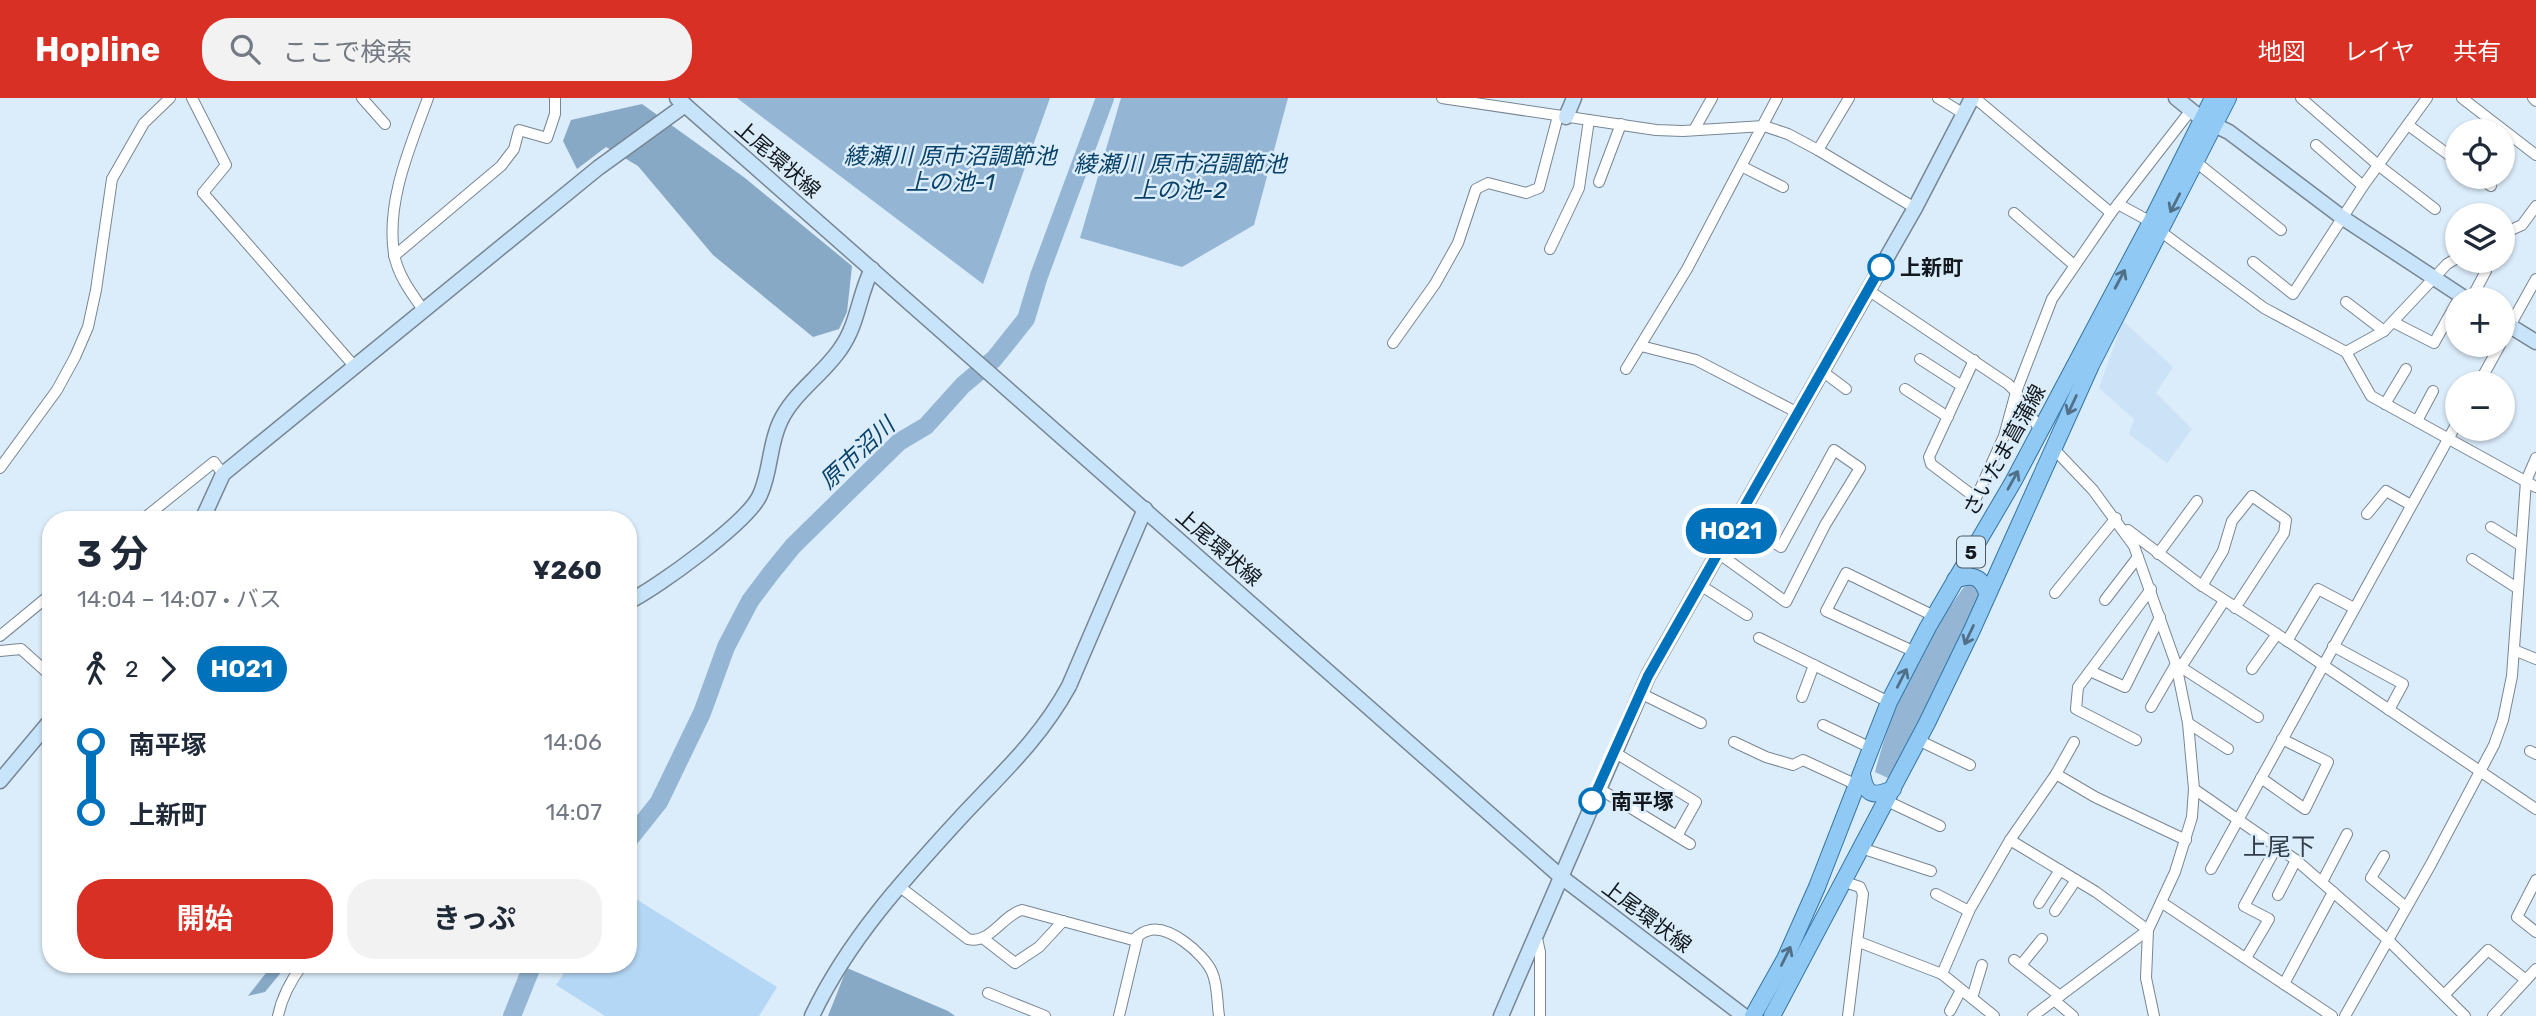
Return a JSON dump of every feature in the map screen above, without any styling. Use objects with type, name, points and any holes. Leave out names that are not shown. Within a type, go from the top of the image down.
[{"type":"main road","name":"さいたま菖蒲線","points":[[1772,1016],[1918,740],[2213,98]]},
{"type":"main road","name":"さいたま菖蒲線","points":[[1754,1016],[1802,923],[1889,702],[1934,616],[2013,482],[2039,430],[2155,227],[2196,162],[2202,118],[2228,98]]},
{"type":"main road","name":"5","points":[[1955,580],[1969,575],[1978,578],[1987,593]]},
{"type":"main road","points":[[1859,779],[1868,791],[1890,795]]},
{"type":"street","points":[[192,98],[226,165],[203,193],[355,367]]},
{"type":"street","points":[[362,98],[385,124]]},
{"type":"street","points":[[424,311],[405,284],[394,256],[393,211],[407,157],[428,98]]},
{"type":"street","points":[[394,256],[501,166],[514,149],[519,130],[547,138],[555,114],[555,98]]},
{"type":"street","points":[[1442,98],[1656,130],[1765,126],[1788,134],[1818,150],[1915,208]]},
{"type":"street","points":[[1393,343],[1435,284],[1458,243],[1476,189],[1488,183],[1527,193],[1539,188],[1562,117],[1574,98]]},
{"type":"street","points":[[1694,130],[1712,98]]},
{"type":"street","points":[[1626,369],[1687,269],[1765,126],[1777,98]]},
{"type":"street","points":[[1818,150],[1849,98]]},
{"type":"street","points":[[1938,98],[1964,114]]},
{"type":"street","points":[[1501,1016],[1640,693],[1915,208],[1974,98],[2111,213]]},
{"type":"street","points":[[2176,98],[2202,118],[2229,132],[2343,218],[2445,287]]},
{"type":"street","points":[[2301,98],[2378,166],[2435,209]]},
{"type":"street","points":[[2253,262],[2293,294],[2363,186],[2427,98]]},
{"type":"street","points":[[2462,98],[2536,155]]},
{"type":"street","points":[[0,468],[57,390],[75,357],[88,327],[96,290],[112,179],[144,123],[164,100]]},
{"type":"street","points":[[206,511],[223,474],[681,101]]},
{"type":"street","name":"上尾環状線","points":[[681,101],[1560,876],[1744,1016]]},
{"type":"street","points":[[1974,360],[1928,457],[1931,464],[1976,498],[2004,436],[2016,392],[2052,299],[2111,213],[2202,118]]},
{"type":"street","points":[[1550,249],[1579,187],[1589,120]]},
{"type":"street","points":[[1599,182],[1621,124]]},
{"type":"street","points":[[2408,125],[2445,153]]},
{"type":"street","points":[[2316,145],[2363,186]]},
{"type":"street","points":[[2196,162],[2281,230]]},
{"type":"street","points":[[1742,167],[1783,187]]},
{"type":"street","points":[[2119,204],[2155,227],[2264,308],[2346,352],[2371,396],[2445,437]]},
{"type":"street","points":[[2515,228],[2522,225],[2536,206]]},
{"type":"street","points":[[2014,213],[2074,265]]},
{"type":"street","points":[[2346,352],[2384,331],[2445,266]]},
{"type":"street","points":[[637,596],[661,581],[752,509],[767,478],[779,423],[787,409],[841,348],[850,332],[872,269]]},
{"type":"street","points":[[2473,287],[2484,273]]},
{"type":"street","points":[[2515,310],[2536,279]]},
{"type":"street","points":[[1868,290],[1974,360],[2016,392],[2039,430]]},
{"type":"street","points":[[2346,302],[2384,331]]},
{"type":"street","points":[[2393,322],[2434,343],[2445,326]]},
{"type":"street","points":[[2515,329],[2536,342]]},
{"type":"street","points":[[1641,346],[1696,360],[1798,413]]},
{"type":"street","points":[[1920,359],[1962,386]]},
{"type":"street","points":[[2385,404],[2406,369]]},
{"type":"street","points":[[1822,371],[1846,389]]},
{"type":"street","points":[[1905,389],[1948,417]]},
{"type":"street","points":[[2417,421],[2433,391]]},
{"type":"street","points":[[2211,869],[2447,441]]},
{"type":"street","points":[[2452,441],[2536,487]]},
{"type":"street","points":[[2053,448],[2094,490],[2134,546],[2178,666],[2188,723],[2194,789],[2192,817],[2175,872],[2148,930],[2146,978],[2150,1014]]},
{"type":"street","points":[[1718,554],[1786,602],[1825,525],[1860,468],[1834,450],[1781,547],[1738,520]]},
{"type":"street","points":[[2345,1016],[2480,772],[2503,720],[2514,650],[2526,481],[2536,458]]},
{"type":"street","points":[[153,511],[214,462],[223,474]]},
{"type":"street","points":[[2367,514],[2386,491],[2411,505]]},
{"type":"street","points":[[2202,586],[2223,551],[2232,521],[2252,496],[2287,520],[2284,533],[2235,608]]},
{"type":"street","points":[[2158,554],[2197,500]]},
{"type":"street","points":[[812,1016],[845,955],[873,918],[961,818],[1028,748],[1056,710],[1069,686],[1144,509]]},
{"type":"street","points":[[2117,521],[2202,586],[2536,809]]},
{"type":"street","points":[[2055,593],[2117,521]]},
{"type":"street","points":[[2491,527],[2520,545]]},
{"type":"street","points":[[2105,600],[2138,557]]},
{"type":"street","points":[[2472,559],[2517,588]]},
{"type":"street","points":[[1915,652],[1826,611],[1846,573],[1934,616]]},
{"type":"street","points":[[1700,585],[1747,615]]},
{"type":"street","points":[[2136,740],[2076,709],[2078,687],[2151,589]]},
{"type":"street","points":[[2287,641],[2318,589],[2354,608]]},
{"type":"street","points":[[0,636],[42,601]]},
{"type":"street","points":[[2151,707],[2224,601]]},
{"type":"street","points":[[2090,671],[2125,687],[2160,617]]},
{"type":"street","points":[[2252,669],[2277,634]]},
{"type":"street","points":[[1759,638],[1889,702]]},
{"type":"street","points":[[2333,646],[2403,684],[2389,710]]},
{"type":"street","points":[[0,650],[21,649],[42,668]]},
{"type":"street","points":[[2514,650],[2536,659]]},
{"type":"street","points":[[1802,697],[1814,665]]},
{"type":"street","points":[[2178,666],[2258,717]]},
{"type":"street","points":[[1640,693],[1701,723]]},
{"type":"street","points":[[2188,723],[2228,749]]},
{"type":"street","points":[[1823,725],[1871,748]]},
{"type":"street","points":[[0,780],[42,731]]},
{"type":"street","points":[[2261,778],[2305,808],[2328,762],[2282,739]]},
{"type":"street","points":[[1918,740],[1970,765]]},
{"type":"street","points":[[1734,742],[1766,757],[1793,765],[1803,760],[1859,779]]},
{"type":"street","points":[[1942,974],[1969,911],[2010,840],[2056,774],[2074,742]]},
{"type":"street","points":[[1614,752],[1696,802],[1677,836]]},
{"type":"street","points":[[2056,774],[2095,797],[2186,840]]},
{"type":"street","points":[[1598,788],[1690,844]]},
{"type":"street","points":[[2194,789],[2296,860],[2387,939],[2465,1016]]},
{"type":"street","points":[[1890,795],[1940,826]]},
{"type":"street","points":[[2322,882],[2347,834]]},
{"type":"street","points":[[2010,840],[2076,880],[2148,930]]},
{"type":"street","points":[[2246,958],[2269,919],[2244,906],[2277,846]]},
{"type":"street","points":[[1861,848],[1931,871]]},
{"type":"street","points":[[2384,856],[2371,878],[2406,907]]},
{"type":"street","points":[[2278,895],[2296,860]]},
{"type":"street","points":[[2039,903],[2060,870]]},
{"type":"street","points":[[2055,911],[2076,880]]},
{"type":"street","points":[[2536,880],[2516,917],[2536,932]]},
{"type":"street","points":[[1842,881],[1860,887],[1863,894],[1848,1016]]},
{"type":"street","points":[[900,887],[968,939],[975,941],[984,939],[1012,913],[1022,910],[1133,940],[1147,930],[1157,930],[1182,939],[1196,948],[1213,973],[1220,1016]]},
{"type":"street","points":[[2284,984],[2333,892]]},
{"type":"street","points":[[1936,894],[1969,911]]},
{"type":"street","points":[[2161,902],[2332,1016]]},
{"type":"street","points":[[984,939],[1014,963],[1039,947],[1063,921]]},
{"type":"street","points":[[2033,1016],[2148,930]]},
{"type":"street","points":[[1536,934],[1540,953],[1540,1016]]},
{"type":"street","points":[[1119,1016],[1138,936]]},
{"type":"street","points":[[2042,939],[2018,963],[2073,1016]]},
{"type":"street","points":[[1859,942],[1942,974],[1994,1016]]},
{"type":"street","points":[[2444,995],[2488,950],[2526,980]]},
{"type":"street","points":[[1972,998],[1982,965]]},
{"type":"street","points":[[2493,1016],[2536,969]]},
{"type":"street","points":[[278,1016],[280,1004],[296,973]]},
{"type":"street","points":[[1950,1011],[1961,990]]},
{"type":"street","points":[[988,993],[1045,1016]]},
{"type":"shaded area","points":[[642,104],[745,178],[852,266],[847,312],[839,329],[813,337],[713,255],[638,166],[606,147],[577,169],[563,141],[571,120]]},
{"type":"shaded area","points":[[2123,321],[2173,367],[2156,393],[2192,429],[2167,463],[2129,434],[2134,419],[2099,388]]},
{"type":"shaded area","points":[[637,900],[777,987],[759,1016],[605,1016],[556,985],[564,973],[637,973]]},
{"type":"shaded area","points":[[847,968],[948,1011],[955,1016],[828,1016]]},
{"type":"shaded area","points":[[266,973],[281,973],[265,992],[248,996]]},
{"type":"water","name":"綾瀬川 原市沼調節池 上の池-1","points":[[737,98],[1050,98],[983,284]]},
{"type":"water","name":"綾瀬川 原市沼調節池 上の池-2","points":[[1121,98],[1288,98],[1254,225],[1182,267],[1080,238]]},
{"type":"water","points":[[1964,587],[1977,587],[1981,596],[1890,779],[1875,772],[1890,722],[1910,675],[1934,631]]},
{"type":"waterway","name":"原市沼川","points":[[637,830],[659,802],[702,713],[726,647],[750,601],[771,573],[793,546],[899,442],[926,426],[963,385],[994,359],[1026,319],[1039,276],[1105,98]]},
{"type":"waterway","name":"原市沼川","points":[[512,1016],[529,973]]},
{"type":"bus line","name":"HO21","points":[[1592,801],[1648,676],[1881,267]]},
{"type":"place","name":"上新町","points":[[1881,267]]},
{"type":"place","name":"南平塚","points":[[1592,801]]},
{"type":"district","name":"上尾下","points":[[2279,847]]}]
